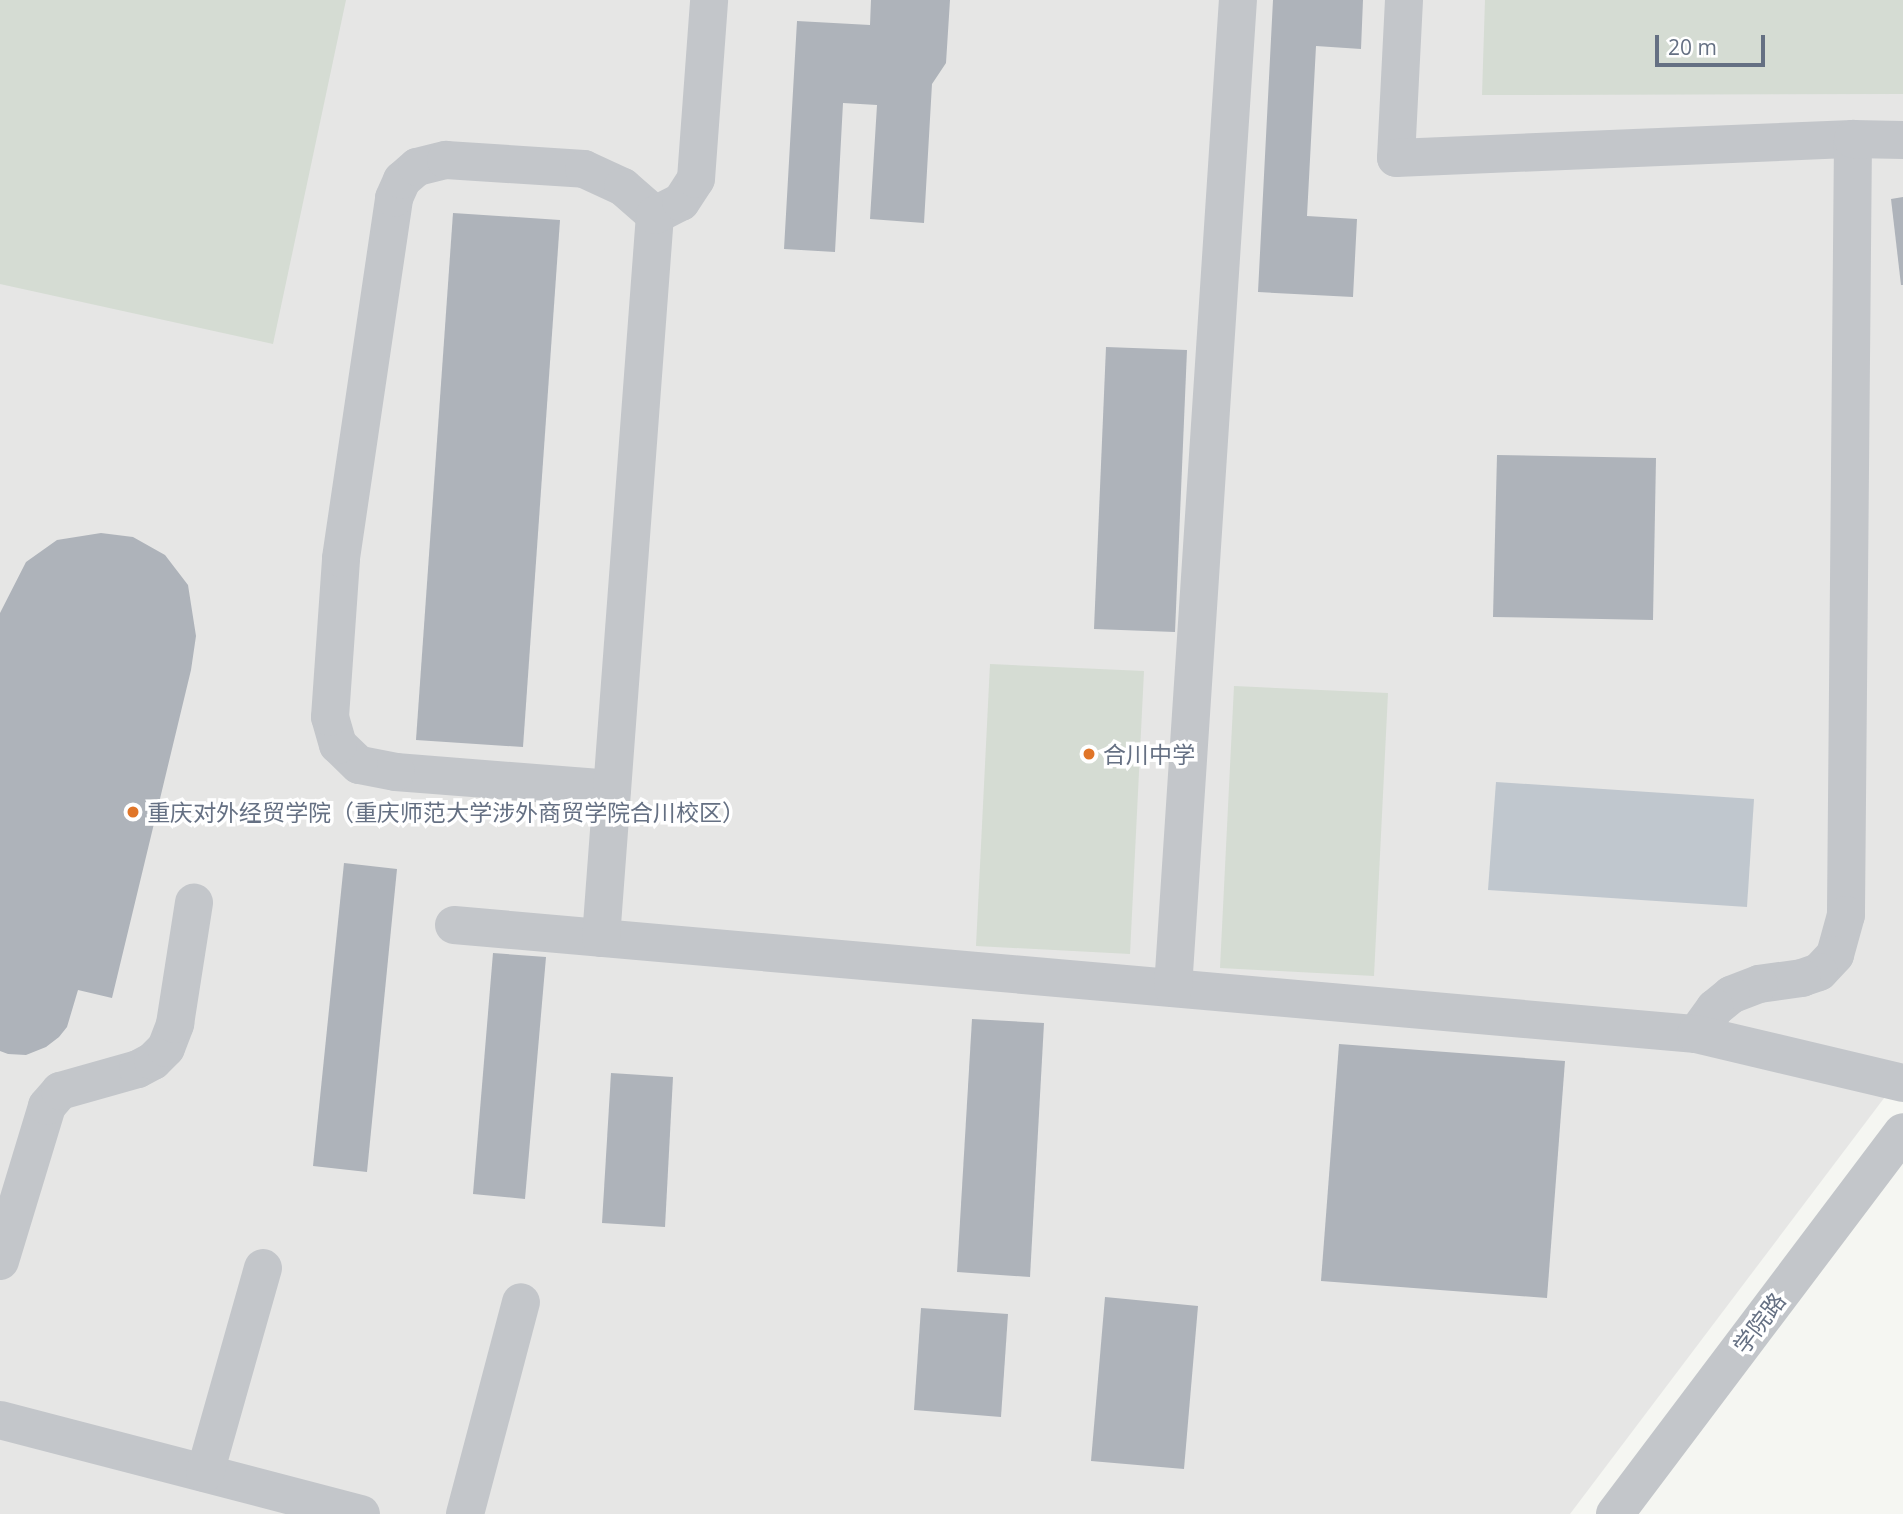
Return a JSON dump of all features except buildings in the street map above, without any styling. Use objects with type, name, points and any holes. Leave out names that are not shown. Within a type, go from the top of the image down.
[{"type":"street","points":[[655,215],[681,202],[696,179],[709,0]]},
{"type":"street","points":[[1173,988],[1237,0]]},
{"type":"street","points":[[1404,0],[1396,158],[1853,139],[1903,140]]},
{"type":"street","points":[[1696,1034],[1715,1008],[1731,995],[1759,984],[1802,978],[1819,972],[1835,955],[1846,915],[1853,139]]},
{"type":"street","points":[[612,789],[396,772],[359,765],[338,745],[330,717],[341,558],[394,198],[402,180],[417,167],[446,160],[584,169],[623,187],[655,215]]},
{"type":"street","points":[[601,938],[655,215]]},
{"type":"street","points":[[0,1261],[47,1106],[60,1091],[138,1069],[153,1061],[166,1048],[175,1024],[194,902]]},
{"type":"street","points":[[454,925],[1696,1034],[1903,1083]]},
{"type":"street","name":"学院路","points":[[1615,1514],[1903,1132]]},
{"type":"street","points":[[205,1473],[263,1268]]},
{"type":"street","points":[[465,1514],[521,1303]]},
{"type":"street","points":[[0,1420],[361,1514]]},
{"type":"shaded area","name":"合川中学","points":[[0,0],[1903,0],[1903,1073],[1570,1514],[0,1514]]},
{"type":"shaded area","points":[[0,0],[346,0],[273,344],[0,284]]},
{"type":"shaded area","points":[[1485,0],[1903,0],[1903,94],[1482,95]]},
{"type":"shaded area","points":[[990,664],[1144,671],[1130,954],[976,946]]},
{"type":"shaded area","points":[[1234,686],[1388,693],[1374,976],[1220,968]]},
{"type":"shaded area","points":[[1496,782],[1754,799],[1747,907],[1488,890]]},
{"type":"place","name":"合川中学","points":[[1089,754]]},
{"type":"place","name":"重庆对外经贸学院（重庆师范大学涉外商贸学院合川校区）","points":[[133,812]]}]
